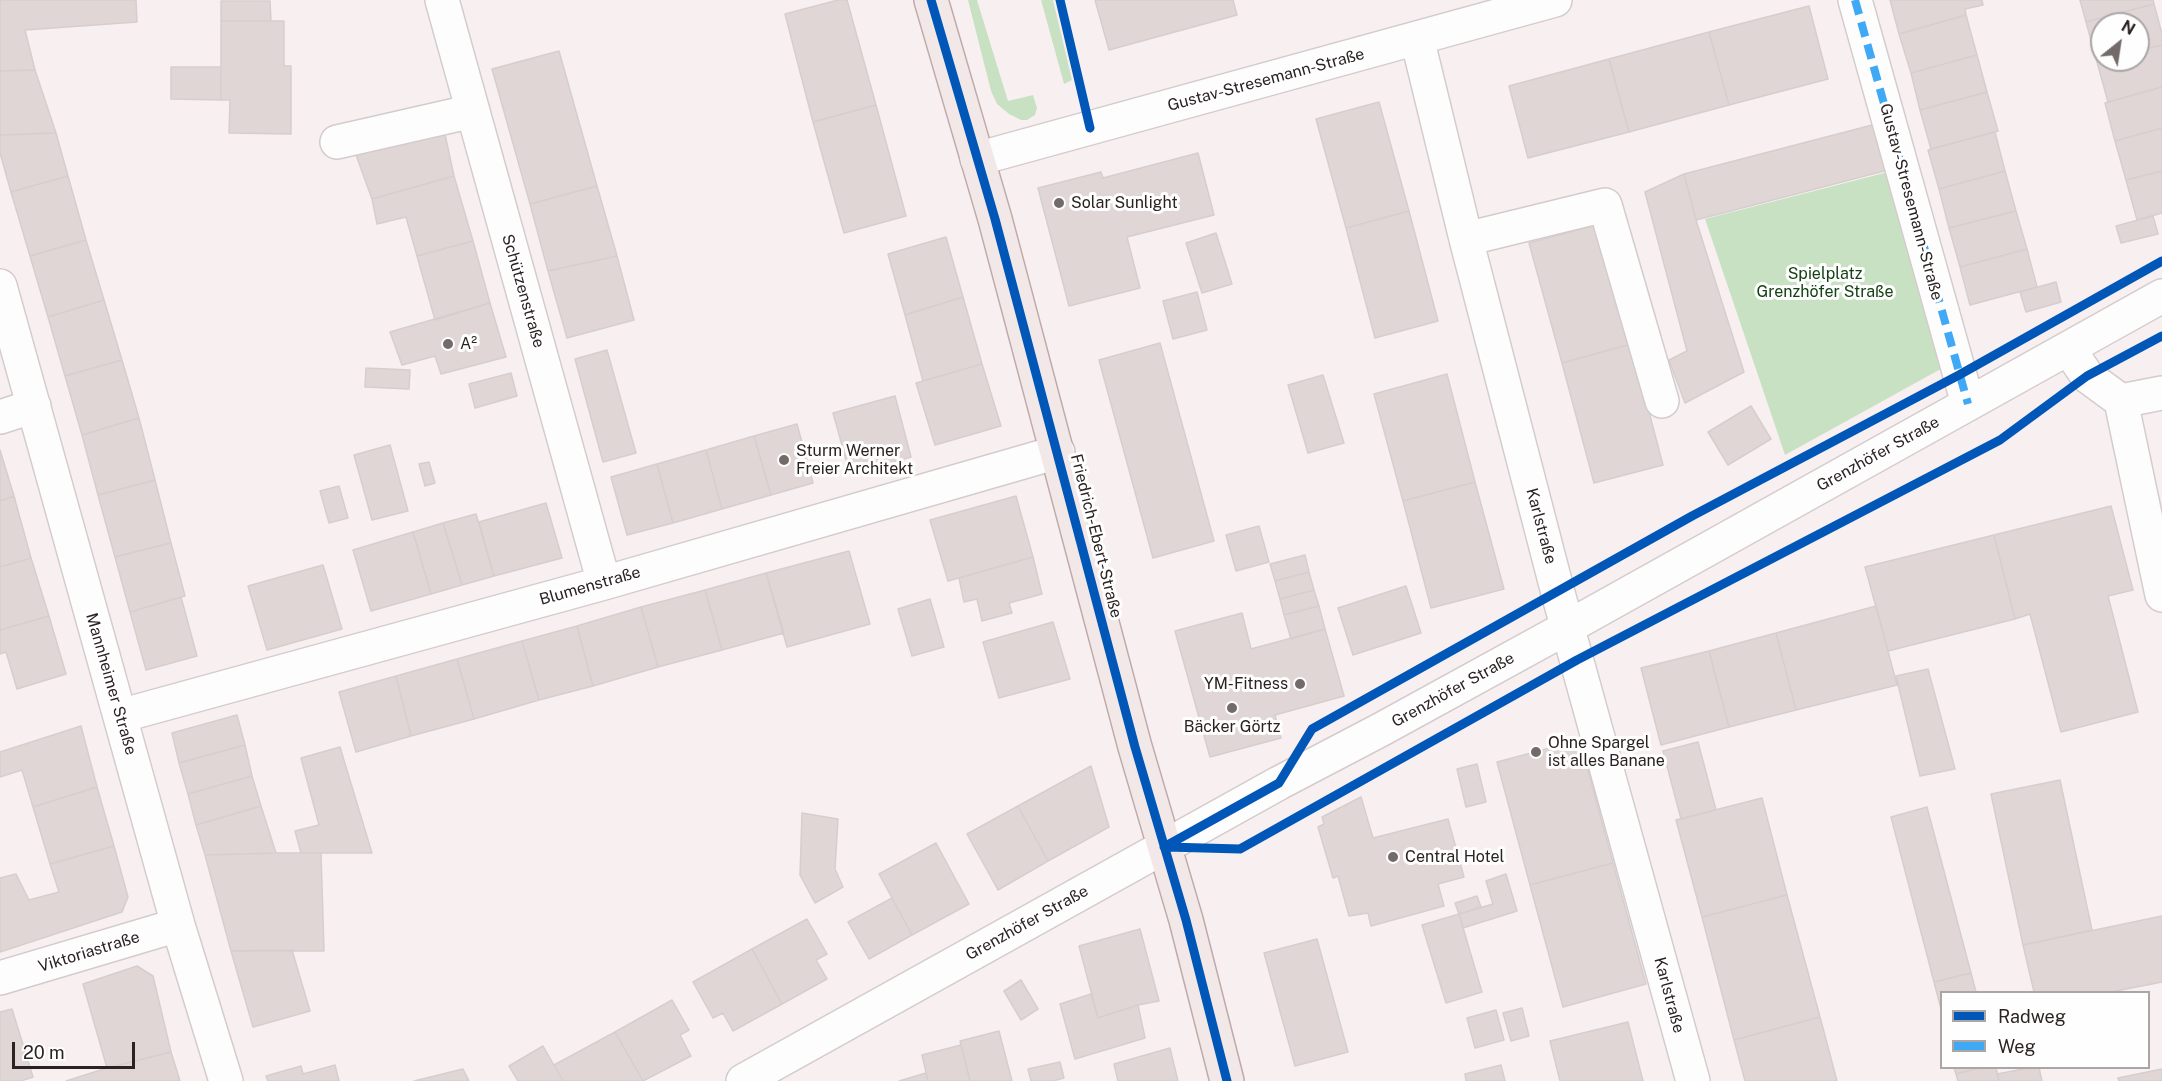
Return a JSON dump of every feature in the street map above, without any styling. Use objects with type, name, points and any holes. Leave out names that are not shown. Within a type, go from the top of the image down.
[{"type":"main road","name":"Friedrich-Ebert-Straße","points":[[931,0],[995,219],[1135,747],[1186,920],[1227,1081]]},
{"type":"street","name":"Schützenstraße","points":[[442,0],[604,583]]},
{"type":"street","name":"Gustav-Stresemann-Straße","points":[[977,159],[1555,0]]},
{"type":"street","name":"Gustav-Stresemann-Straße","points":[[1855,0],[1968,404]]},
{"type":"street","name":"Karlstraße","points":[[1417,38],[1466,239],[1568,627],[1693,1081]]},
{"type":"street","points":[[337,142],[473,111]]},
{"type":"street","points":[[1466,239],[1605,205],[1662,401]]},
{"type":"street","name":"Mannheimer Straße","points":[[0,286],[178,925],[226,1081]]},
{"type":"street","name":"Grenzhöfer Straße","points":[[743,1081],[1164,847],[1568,627],[2162,296]]},
{"type":"street","points":[[2070,349],[2087,376],[2121,401],[2162,595]]},
{"type":"street","points":[[2121,401],[2162,393]]},
{"type":"street","points":[[0,417],[34,406]]},
{"type":"street","name":"Blumenstraße","points":[[120,716],[604,583],[1058,452]]},
{"type":"street","name":"Viktoriastraße","points":[[0,978],[178,925]]},
{"type":"green space","points":[[968,0],[977,0],[1008,101],[1033,95],[1037,108],[1035,115],[1027,120],[1021,120],[1009,114],[997,104],[991,91]]},
{"type":"green space","points":[[1041,0],[1053,0],[1072,80],[1064,84]]},
{"type":"green space","name":"Spielplatz Grenzhöfer Straße","points":[[1888,172],[1948,365],[1785,455],[1705,219]]},
{"type":"building","points":[[0,0],[136,0],[137,22],[25,30],[35,70],[0,71]]},
{"type":"building","points":[[838,0],[847,0],[876,105],[813,122],[785,14]]},
{"type":"building","points":[[1095,0],[1233,0],[1237,15],[1109,50]]},
{"type":"building","points":[[1890,0],[1982,0],[1983,5],[1965,9],[1966,15],[1899,34]]},
{"type":"building","points":[[2080,0],[2153,0],[2154,4],[2124,12],[2090,12],[2090,21],[2086,22]]},
{"type":"building","points":[[221,1],[270,1],[271,21],[221,21]]},
{"type":"building","points":[[2154,4],[2162,34],[2162,45],[2150,48],[2150,12],[2124,12]]},
{"type":"building","points":[[1809,6],[1828,79],[1729,105],[1709,32]]},
{"type":"building","points":[[1966,15],[1977,55],[1911,73],[1899,34]]},
{"type":"building","points":[[221,21],[284,21],[284,66],[291,66],[291,134],[229,133],[230,100],[221,100]]},
{"type":"building","points":[[2090,21],[2090,37],[2086,22]]},
{"type":"building","points":[[1709,32],[1729,105],[1629,132],[1609,59]]},
{"type":"building","points":[[2162,45],[2162,87],[2108,102],[2100,72],[2150,72],[2150,48]]},
{"type":"building","points":[[559,51],[597,186],[530,204],[492,69]]},
{"type":"building","points":[[1977,55],[1987,92],[1920,110],[1911,73]]},
{"type":"building","points":[[1609,59],[1629,132],[1528,158],[1509,86]]},
{"type":"building","points":[[171,67],[221,67],[221,100],[171,99]]},
{"type":"building","points":[[35,70],[56,133],[0,135],[0,71]]},
{"type":"building","points":[[2162,87],[2162,128],[2115,141],[2105,103]]},
{"type":"building","points":[[1987,92],[1998,131],[1931,149],[1920,110]]},
{"type":"building","points":[[1379,102],[1409,211],[1346,228],[1316,119]]},
{"type":"building","points":[[876,105],[906,216],[844,233],[813,122]]},
{"type":"building","points":[[1876,124],[1888,170],[1696,220],[1684,174]]},
{"type":"building","points":[[443,125],[454,176],[372,199],[356,155]]},
{"type":"building","points":[[2162,128],[2162,171],[2126,180],[2115,141]]},
{"type":"building","points":[[1995,132],[2005,171],[1939,189],[1928,150]]},
{"type":"building","points":[[56,133],[68,176],[11,192],[0,153],[0,135]]},
{"type":"building","points":[[1198,153],[1214,215],[1127,237],[1140,288],[1069,306],[1038,188],[1101,172],[1103,178]]},
{"type":"building","points":[[2005,171],[2016,211],[1949,228],[1939,189]]},
{"type":"building","points":[[2162,171],[2162,213],[2137,220],[2126,180]]},
{"type":"building","points":[[1684,174],[1696,220],[1744,372],[1685,403],[1669,360],[1687,351],[1645,192]]},
{"type":"building","points":[[68,176],[86,240],[30,256],[11,192]]},
{"type":"building","points":[[454,176],[473,241],[417,256],[406,217],[377,224],[372,199]]},
{"type":"building","points":[[597,186],[617,256],[548,271],[530,204]]},
{"type":"building","points":[[1409,211],[1438,321],[1375,338],[1346,228]]},
{"type":"building","points":[[2016,211],[2027,249],[1960,267],[1949,228]]},
{"type":"building","points":[[2153,216],[2158,234],[2121,243],[2116,226]]},
{"type":"building","points":[[1599,224],[1631,344],[1562,363],[1529,243]]},
{"type":"building","points":[[1216,233],[1232,284],[1202,293],[1186,243]]},
{"type":"building","points":[[946,237],[963,297],[905,315],[888,254]]},
{"type":"building","points":[[86,240],[104,300],[48,317],[30,256]]},
{"type":"building","points":[[473,241],[490,303],[435,320],[417,256]]},
{"type":"building","points":[[2027,249],[2037,287],[1970,305],[1960,267]]},
{"type":"building","points":[[617,256],[634,320],[567,338],[548,271]]},
{"type":"building","points":[[2056,282],[2061,302],[2026,312],[2020,292]]},
{"type":"building","points":[[1197,292],[1207,330],[1173,339],[1163,301]]},
{"type":"building","points":[[963,297],[982,364],[923,381],[905,315]]},
{"type":"building","points":[[104,300],[122,360],[65,376],[48,317]]},
{"type":"building","name":"A²","points":[[490,303],[506,357],[441,374],[435,356],[402,365],[390,332]]},
{"type":"building","points":[[1160,343],[1214,541],[1153,558],[1099,360]]},
{"type":"building","points":[[1631,344],[1663,465],[1594,483],[1562,363]]},
{"type":"building","points":[[607,350],[636,453],[603,462],[575,359]]},
{"type":"building","points":[[122,360],[139,418],[82,435],[65,376]]},
{"type":"building","points":[[982,364],[1001,426],[935,445],[916,383]]},
{"type":"building","points":[[366,368],[410,370],[409,389],[365,387]]},
{"type":"building","points":[[511,373],[517,396],[475,408],[469,384]]},
{"type":"building","points":[[1447,374],[1475,482],[1403,501],[1374,394]]},
{"type":"building","points":[[1323,375],[1344,443],[1308,453],[1288,385]]},
{"type":"building","points":[[895,396],[911,457],[850,474],[833,413]]},
{"type":"building","points":[[1751,406],[1771,439],[1728,465],[1708,432]]},
{"type":"building","points":[[139,418],[155,480],[98,495],[82,435]]},
{"type":"building","name":"Sturm Werner Freier Architekt","points":[[797,424],[813,483],[771,495],[754,436]]},
{"type":"building","points":[[754,436],[771,495],[722,509],[706,450]]},
{"type":"building","points":[[390,445],[408,511],[372,520],[354,455]]},
{"type":"building","points":[[0,450],[14,496],[0,501]]},
{"type":"building","points":[[706,450],[722,509],[673,523],[657,464]]},
{"type":"building","points":[[429,462],[435,483],[425,486],[419,464]]},
{"type":"building","points":[[657,464],[673,523],[627,535],[611,477]]},
{"type":"building","points":[[155,480],[171,543],[115,557],[98,495]]},
{"type":"building","points":[[1475,482],[1504,589],[1431,608],[1403,501]]},
{"type":"building","points":[[339,486],[348,518],[329,523],[320,491]]},
{"type":"building","points":[[14,496],[31,558],[0,567],[0,501]]},
{"type":"building","points":[[1016,496],[1033,557],[948,581],[930,520]]},
{"type":"building","points":[[546,503],[562,558],[494,576],[479,522]]},
{"type":"building","points":[[2111,506],[2133,590],[2108,596],[2138,712],[2061,732],[2030,614],[2015,619],[1994,535]]},
{"type":"building","points":[[476,514],[494,576],[462,585],[443,523]]},
{"type":"building","points":[[443,523],[462,585],[431,594],[413,532]]},
{"type":"building","points":[[1259,526],[1269,562],[1236,571],[1226,535]]},
{"type":"building","points":[[413,532],[431,594],[371,611],[353,550]]},
{"type":"building","points":[[1994,535],[2015,619],[1888,651],[1865,567]]},
{"type":"building","points":[[171,543],[185,596],[130,612],[115,557]]},
{"type":"building","points":[[849,551],[870,624],[787,647],[766,573]]},
{"type":"building","points":[[1305,555],[1309,572],[1275,581],[1270,564]]},
{"type":"building","points":[[1033,557],[1042,594],[1009,603],[1012,613],[982,621],[977,599],[964,602],[959,578]]},
{"type":"building","points":[[31,558],[49,616],[0,630],[0,567]]},
{"type":"building","points":[[323,565],[342,629],[267,650],[248,586]]},
{"type":"building","points":[[1309,572],[1314,590],[1280,599],[1275,581]]},
{"type":"building","points":[[766,573],[784,633],[722,650],[705,590]]},
{"type":"building","points":[[1406,586],[1421,633],[1353,655],[1338,608]]},
{"type":"building","points":[[705,590],[722,650],[658,667],[641,607]]},
{"type":"building","points":[[1314,590],[1319,606],[1284,615],[1280,599]]},
{"type":"building","points":[[181,597],[197,656],[146,670],[130,612]]},
{"type":"building","points":[[930,599],[944,647],[912,656],[898,609]]},
{"type":"building","points":[[1319,606],[1325,629],[1291,639],[1284,615]]},
{"type":"building","points":[[1876,606],[1897,685],[1796,710],[1776,633]]},
{"type":"building","points":[[641,607],[658,667],[593,686],[577,626]]},
{"type":"building","points":[[1242,613],[1251,649],[1325,629],[1344,696],[1275,715],[1281,738],[1210,757],[1175,631]]},
{"type":"building","points":[[49,616],[66,674],[17,689],[6,652],[0,654],[0,630]]},
{"type":"building","points":[[1053,622],[1070,679],[999,698],[983,642]]},
{"type":"building","points":[[577,626],[593,686],[539,700],[522,641]]},
{"type":"building","points":[[1776,633],[1796,710],[1729,727],[1709,651]]},
{"type":"building","points":[[522,641],[539,700],[474,719],[457,659]]},
{"type":"building","points":[[1709,651],[1729,727],[1661,745],[1641,668]]},
{"type":"building","points":[[457,659],[474,719],[411,736],[396,676]]},
{"type":"building","points":[[1928,669],[1955,769],[1920,776],[1896,676]]},
{"type":"building","points":[[396,676],[411,736],[356,752],[339,692]]},
{"type":"building","points":[[237,715],[245,745],[179,763],[172,733]]},
{"type":"building","points":[[81,726],[97,787],[33,807],[22,770],[0,777],[0,752]]},
{"type":"building","points":[[1580,740],[1613,863],[1530,885],[1497,762]]},
{"type":"building","points":[[1698,742],[1716,810],[1681,819],[1663,751]]},
{"type":"building","points":[[245,745],[252,776],[188,794],[179,763]]},
{"type":"building","points":[[340,747],[372,853],[301,853],[295,831],[319,825],[301,758]]},
{"type":"building","points":[[1477,764],[1486,802],[1466,807],[1457,769]]},
{"type":"building","points":[[1091,766],[1109,827],[1048,861],[1018,806]]},
{"type":"building","points":[[252,776],[261,806],[196,825],[188,794]]},
{"type":"building","points":[[2060,780],[2092,930],[2023,945],[1991,794]]},
{"type":"building","points":[[97,787],[114,846],[50,864],[33,807]]},
{"type":"building","name":"Central Hotel","points":[[1361,797],[1373,838],[1448,819],[1464,877],[1438,884],[1444,906],[1371,926],[1368,913],[1349,916],[1338,876],[1333,878],[1318,827],[1324,824],[1322,817]]},
{"type":"building","points":[[1762,798],[1787,895],[1702,917],[1676,820]]},
{"type":"building","points":[[261,806],[276,853],[205,855],[196,825]]},
{"type":"building","points":[[1018,806],[1048,861],[998,890],[967,834]]},
{"type":"building","points":[[1927,807],[1971,973],[1934,982],[1891,817]]},
{"type":"building","points":[[802,813],[838,819],[835,869],[843,887],[815,903],[800,875]]},
{"type":"building","points":[[936,843],[969,904],[912,935],[879,874]]},
{"type":"building","points":[[114,846],[128,897],[122,912],[0,952],[0,878],[16,874],[29,900],[59,892],[50,864]]},
{"type":"building","points":[[321,853],[324,951],[231,951],[205,855]]},
{"type":"building","points":[[1613,863],[1646,984],[1563,1007],[1530,885]]},
{"type":"building","points":[[1506,874],[1517,911],[1463,928],[1459,914],[1493,904],[1486,881]]},
{"type":"building","points":[[1787,895],[1820,1017],[1734,1040],[1702,917]]},
{"type":"building","points":[[1477,896],[1481,907],[1459,914],[1455,903]]},
{"type":"building","points":[[892,898],[912,935],[869,959],[848,922]]},
{"type":"building","points":[[1459,914],[1482,992],[1446,1003],[1422,925]]},
{"type":"building","points":[[2162,916],[2162,982],[2116,991],[2034,991],[2023,945]]},
{"type":"building","points":[[807,919],[827,954],[816,960],[827,979],[782,1004],[752,949]]},
{"type":"building","points":[[1140,929],[1159,1001],[1098,1018],[1079,946]]},
{"type":"building","points":[[1317,939],[1348,1052],[1295,1066],[1264,953]]},
{"type":"building","points":[[752,949],[782,1004],[733,1031],[723,1013],[713,1018],[693,982]]},
{"type":"building","points":[[292,950],[310,1011],[253,1027],[231,951]]},
{"type":"building","points":[[137,966],[153,976],[171,1052],[107,1068],[83,984]]},
{"type":"building","points":[[1971,973],[1976,991],[1940,991],[1940,1005],[1934,982]]},
{"type":"building","points":[[1021,980],[1038,1009],[1021,1020],[1004,991]]},
{"type":"building","points":[[1091,994],[1098,1018],[1138,1005],[1145,1038],[1075,1059],[1060,1004]]},
{"type":"building","points":[[672,1000],[689,1030],[680,1035],[691,1056],[643,1081],[615,1032]]},
{"type":"building","points":[[1522,1008],[1529,1036],[1511,1041],[1503,1013]]},
{"type":"building","points":[[12,1009],[33,1077],[21,1081],[0,1081],[0,1012]]},
{"type":"building","points":[[1496,1010],[1504,1040],[1475,1048],[1467,1018]]},
{"type":"building","points":[[1820,1017],[1837,1081],[1745,1081],[1734,1040]]},
{"type":"building","points":[[1628,1022],[1643,1081],[1560,1081],[1550,1041]]},
{"type":"building","points":[[999,1031],[1012,1081],[970,1081],[960,1041]]},
{"type":"building","points":[[615,1032],[643,1081],[563,1081],[554,1065]]},
{"type":"building","points":[[961,1045],[970,1081],[928,1081],[922,1055]]},
{"type":"building","points":[[543,1046],[563,1081],[518,1081],[509,1066]]},
{"type":"building","points":[[1170,1048],[1178,1081],[1118,1081],[1114,1064]]},
{"type":"building","points":[[171,1052],[180,1081],[66,1081],[107,1068]]},
{"type":"building","points":[[1060,1062],[1064,1078],[1053,1081],[1031,1081],[1028,1069]]},
{"type":"building","points":[[335,1065],[339,1081],[268,1081],[266,1076],[301,1066],[303,1074]]},
{"type":"building","points":[[1501,1065],[1505,1081],[1466,1081],[1465,1074]]},
{"type":"building","points":[[463,1069],[469,1081],[414,1081]]},
{"type":"building","points":[[1954,1069],[1975,1069],[1956,1074]]},
{"type":"building","points":[[1975,1069],[1996,1069],[1999,1081],[1958,1081],[1956,1074]]},
{"type":"building","points":[[2024,1069],[2039,1069],[2042,1081],[1999,1081],[1997,1074]]},
{"type":"building","points":[[2162,1069],[2162,1081],[2119,1081],[2118,1078]]},
{"type":"building","points":[[926,1073],[928,1081],[899,1081]]},
{"type":"marked path","points":[[1855,0],[1968,404]]},
{"type":"cycle path","points":[[931,0],[995,219],[1135,747],[1186,920],[1227,1081]]},
{"type":"cycle path","points":[[1060,0],[1090,128]]},
{"type":"cycle path","points":[[1164,847],[1279,783],[1312,729],[1692,516],[1959,375],[2162,261]]},
{"type":"cycle path","points":[[1167,847],[1240,849],[1577,660],[2000,440],[2087,376],[2162,336]]},
{"type":"place","name":"Solar Sunlight","points":[[1059,203]]},
{"type":"place","name":"A²","points":[[448,344]]},
{"type":"place","name":"Sturm Werner Freier Architekt","points":[[784,460]]},
{"type":"place","name":"YM-Fitness","points":[[1300,684]]},
{"type":"place","name":"Bäcker Görtz","points":[[1232,708]]},
{"type":"place","name":"Ohne Spargel ist alles Banane","points":[[1536,752]]},
{"type":"place","name":"Central Hotel","points":[[1393,857]]}]
